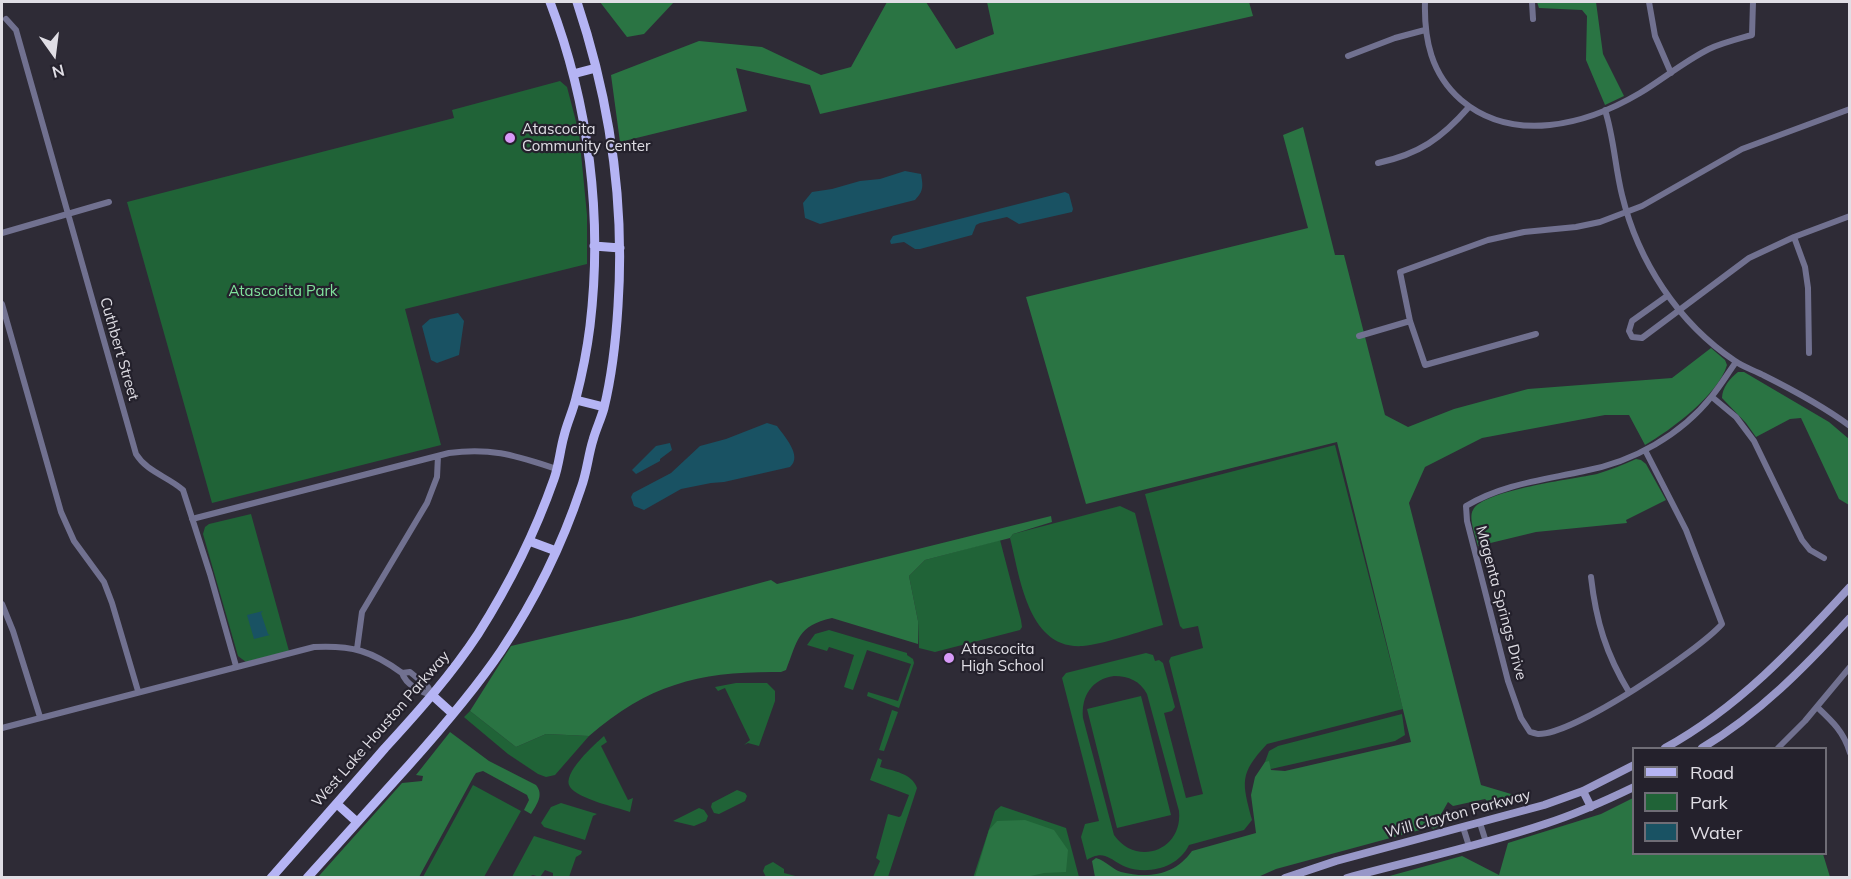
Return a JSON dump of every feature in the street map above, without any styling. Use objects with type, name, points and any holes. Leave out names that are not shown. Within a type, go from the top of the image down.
[{"type":"main road","name":"West Lake Houston Parkway","points":[[271,878],[432,696],[478,633],[530,541],[556,470],[576,400],[590,327],[594,215],[586,131],[573,74],[550,2]]},
{"type":"main road","points":[[307,878],[481,681],[532,599],[556,551],[582,487],[592,443],[604,407],[617,329],[620,208],[605,104],[577,2]]},
{"type":"main road","points":[[573,74],[596,68]]},
{"type":"main road","points":[[594,246],[620,248]]},
{"type":"main road","points":[[576,400],[604,407]]},
{"type":"main road","points":[[530,541],[556,551]]},
{"type":"main road","points":[[1667,747],[1712,718],[1764,676],[1799,643],[1850,587]]},
{"type":"main road","points":[[1703,747],[1748,717],[1790,681],[1850,618]]},
{"type":"main road","points":[[432,696],[453,714]]},
{"type":"main road","name":"Will Clayton Parkway","points":[[1285,878],[1336,861],[1480,823],[1583,791],[1632,766]]},
{"type":"main road","points":[[1347,878],[1546,824],[1632,788]]},
{"type":"main road","points":[[1583,791],[1591,807]]},
{"type":"main road","points":[[337,804],[357,822]]},
{"type":"street","points":[[1425,2],[1425,30],[1433,63],[1455,94],[1469,107],[1492,120],[1516,126],[1538,127],[1563,123],[1605,110],[1638,94],[1710,49],[1752,35],[1753,2]]},
{"type":"street","points":[[1532,2],[1533,19]]},
{"type":"street","points":[[1649,2],[1655,36],[1671,73]]},
{"type":"street","name":"Cuthbert Street","points":[[6,19],[16,30],[136,454],[142,465],[183,490],[236,666]]},
{"type":"street","points":[[1348,56],[1388,40],[1425,30]]},
{"type":"street","points":[[1378,163],[1408,155],[1427,146],[1442,135],[1469,107]]},
{"type":"street","points":[[1536,333],[1425,365],[1410,321],[1400,272],[1488,240],[1524,232],[1600,222],[1659,196],[1742,149],[1850,109]]},
{"type":"street","points":[[1605,110],[1611,130],[1617,174],[1626,212],[1642,252],[1668,296],[1709,341],[1736,362],[1821,407],[1850,426]]},
{"type":"street","points":[[2,233],[110,202]]},
{"type":"street","points":[[1668,296],[1632,321],[1629,326],[1630,335],[1637,339],[1642,338],[1749,258],[1794,237],[1850,216]]},
{"type":"street","points":[[1794,237],[1805,267],[1809,288],[1809,352]]},
{"type":"street","points":[[2,304],[61,512],[74,541],[104,582],[138,691]]},
{"type":"street","points":[[1359,336],[1410,321]]},
{"type":"street","name":"Magenta Springs Drive","points":[[1629,692],[1566,726],[1538,735],[1530,732],[1521,718],[1508,681],[1467,521],[1466,506],[1479,498],[1529,481],[1608,465],[1645,450],[1680,427],[1712,397],[1736,362]]},
{"type":"street","points":[[1712,397],[1736,417],[1754,441],[1802,540],[1810,550],[1824,558]]},
{"type":"street","points":[[192,519],[438,456],[475,449],[508,453],[556,470]]},
{"type":"street","points":[[1590,577],[1602,635],[1629,692],[1679,660],[1712,635],[1722,624],[1686,530],[1645,450]]},
{"type":"street","points":[[357,649],[362,612],[427,503],[437,477],[438,456]]},
{"type":"street","points":[[2,604],[13,631],[40,717]]},
{"type":"street","points":[[2,728],[314,647],[336,646],[357,649],[383,660],[402,673],[404,678],[422,693],[432,696]]},
{"type":"street","points":[[1779,747],[1817,707],[1850,667]]},
{"type":"street","points":[[1817,707],[1835,724],[1846,739],[1850,753]]},
{"type":"street","points":[[1480,823],[1486,842]]},
{"type":"street","points":[[1463,827],[1469,846]]},
{"type":"green space","points":[[600,2],[674,2],[644,34],[627,37]]},
{"type":"green space","points":[[887,2],[926,2],[956,49],[994,34],[987,2],[1249,2],[1253,16],[820,114],[810,85],[736,68],[747,111],[620,142],[611,75],[699,41],[762,47],[821,75],[851,67]]},
{"type":"green space","points":[[1537,2],[1596,2],[1603,54],[1624,96],[1605,105],[1586,60],[1587,16],[1582,10],[1539,8]]},
{"type":"green space","name":"Atascocita Park","points":[[560,81],[567,87],[579,133],[587,215],[587,264],[405,309],[441,445],[212,503],[127,202],[454,118],[452,110]]},
{"type":"green space","points":[[1303,127],[1335,255],[1344,255],[1385,415],[1408,427],[1454,409],[1528,389],[1672,378],[1711,348],[1725,360],[1727,365],[1722,376],[1704,400],[1680,421],[1645,445],[1629,415],[1605,415],[1482,438],[1425,467],[1409,503],[1481,785],[1521,797],[1497,810],[1485,799],[1453,806],[1448,802],[1440,816],[1439,826],[1433,829],[1431,827],[1276,869],[1258,877],[1095,877],[1092,861],[1096,858],[1121,872],[1151,875],[1178,865],[1192,851],[1256,833],[1251,795],[1255,777],[1265,762],[1269,761],[1271,770],[1285,771],[1411,742],[1337,442],[1086,504],[1026,297],[1308,228],[1283,135]]},
{"type":"green space","points":[[1738,372],[1744,372],[1829,422],[1849,439],[1849,505],[1839,499],[1801,418],[1790,419],[1756,437],[1722,398],[1727,384]]},
{"type":"green space","points":[[1335,445],[1403,709],[1267,744],[1247,771],[1245,787],[1252,820],[1244,830],[1189,845],[1178,859],[1153,870],[1126,867],[1103,855],[1087,860],[1081,837],[1085,824],[1099,821],[1062,678],[1066,673],[1146,653],[1153,655],[1155,661],[1159,660],[1163,663],[1175,707],[1172,711],[1164,713],[1186,798],[1203,794],[1169,661],[1171,657],[1203,648],[1198,626],[1183,629],[1180,626],[1145,494]],"holes":[[[1119,676],[1137,683],[1147,694],[1179,811],[1174,836],[1166,845],[1145,852],[1123,845],[1114,835],[1083,718],[1086,696],[1094,685],[1106,678]]]},
{"type":"green space","points":[[1636,459],[1646,464],[1666,500],[1626,520],[1627,523],[1536,532],[1478,546],[1471,518],[1473,510],[1480,503],[1511,491],[1597,474]]},
{"type":"green space","points":[[1120,506],[1135,513],[1163,625],[1092,645],[1064,644],[1050,636],[1038,624],[1023,590],[1010,538],[1013,534]]},
{"type":"green space","points":[[251,514],[289,651],[246,662],[238,656],[203,534],[205,527],[209,524]]},
{"type":"green space","points":[[1051,516],[1052,522],[1013,534],[1010,538],[925,560],[909,576],[918,621],[918,644],[832,618],[820,621],[800,636],[786,670],[726,674],[678,684],[656,692],[634,704],[589,736],[546,734],[516,747],[470,711],[511,646],[631,618],[771,580],[777,584]]},
{"type":"green space","points":[[1000,540],[1021,620],[1020,630],[935,652],[919,648],[918,621],[909,576],[925,560]]},
{"type":"green space","points":[[829,630],[907,653],[913,659],[914,663],[899,708],[867,696],[868,692],[898,701],[911,664],[867,650],[853,690],[844,687],[854,655],[829,647],[827,651],[807,645],[815,634]]},
{"type":"green space","points":[[736,683],[767,683],[775,691],[775,701],[759,746],[748,743],[744,745],[750,740],[725,688],[718,691],[715,687]]},
{"type":"green space","points":[[1141,696],[1171,815],[1117,828],[1087,709]]},
{"type":"green space","points":[[892,710],[898,712],[884,751],[879,750]]},
{"type":"green space","points":[[470,711],[516,747],[546,734],[589,736],[555,775],[546,777],[508,754],[465,718]]},
{"type":"green space","points":[[1402,714],[1405,735],[1395,741],[1271,769],[1265,762],[1269,751],[1278,746]]},
{"type":"green space","points":[[450,732],[489,761],[536,785],[540,796],[531,814],[524,810],[529,800],[527,795],[483,771],[476,773],[419,877],[318,877],[402,783],[422,781],[423,776],[416,775]]},
{"type":"green space","points":[[604,736],[607,742],[601,746],[628,800],[633,798],[630,812],[589,799],[570,787],[570,775],[574,767]]},
{"type":"green space","points":[[878,758],[882,760],[880,767],[907,776],[917,788],[888,877],[873,877],[880,861],[876,858],[888,814],[901,816],[909,795],[870,780]]},
{"type":"green space","points":[[473,785],[521,811],[484,877],[423,877]]},
{"type":"green space","points":[[737,790],[745,793],[747,796],[745,801],[719,814],[714,813],[712,803]]},
{"type":"green space","points":[[1632,798],[1632,855],[1823,855],[1830,877],[1386,877],[1462,856],[1499,875],[1508,843],[1601,814]]},
{"type":"green space","points":[[561,803],[597,814],[593,816],[585,840],[544,827],[541,823],[551,807]]},
{"type":"green space","points":[[1001,806],[1066,828],[1079,877],[973,878],[995,811]]},
{"type":"green space","points":[[699,808],[704,810],[708,816],[706,821],[694,826],[673,821]]},
{"type":"green space","points":[[1025,820],[1054,830],[1068,850],[1066,872],[1026,877],[975,877],[989,830],[997,821]]},
{"type":"green space","points":[[534,836],[582,851],[576,857],[569,877],[553,876],[553,873],[545,870],[540,877],[533,875],[512,877]]},
{"type":"green space","points":[[773,862],[784,869],[784,873],[799,877],[766,877],[763,871],[765,866]]},
{"type":"water","points":[[905,171],[921,174],[922,188],[915,200],[820,224],[805,218],[803,203],[812,192],[880,179]]},
{"type":"water","points":[[1065,192],[1069,194],[1072,212],[1019,224],[1007,217],[980,223],[976,225],[972,235],[920,249],[915,249],[904,242],[891,244],[890,241],[893,236]]},
{"type":"water","points":[[458,313],[464,321],[459,355],[437,363],[431,360],[422,326],[430,319]]},
{"type":"water","points":[[767,423],[777,426],[788,440],[794,457],[790,467],[681,489],[644,510],[634,506],[631,497],[633,493],[671,473],[700,446],[726,439]]},
{"type":"water","points":[[670,443],[672,450],[660,461],[636,474],[632,470],[656,446]]},
{"type":"water","points":[[263,611],[261,613],[270,635],[254,639],[247,615]]},
{"type":"place","name":"Atascocita Community Center","points":[[510,138]]},
{"type":"place","name":"Atascocita High School","points":[[949,658]]}]
